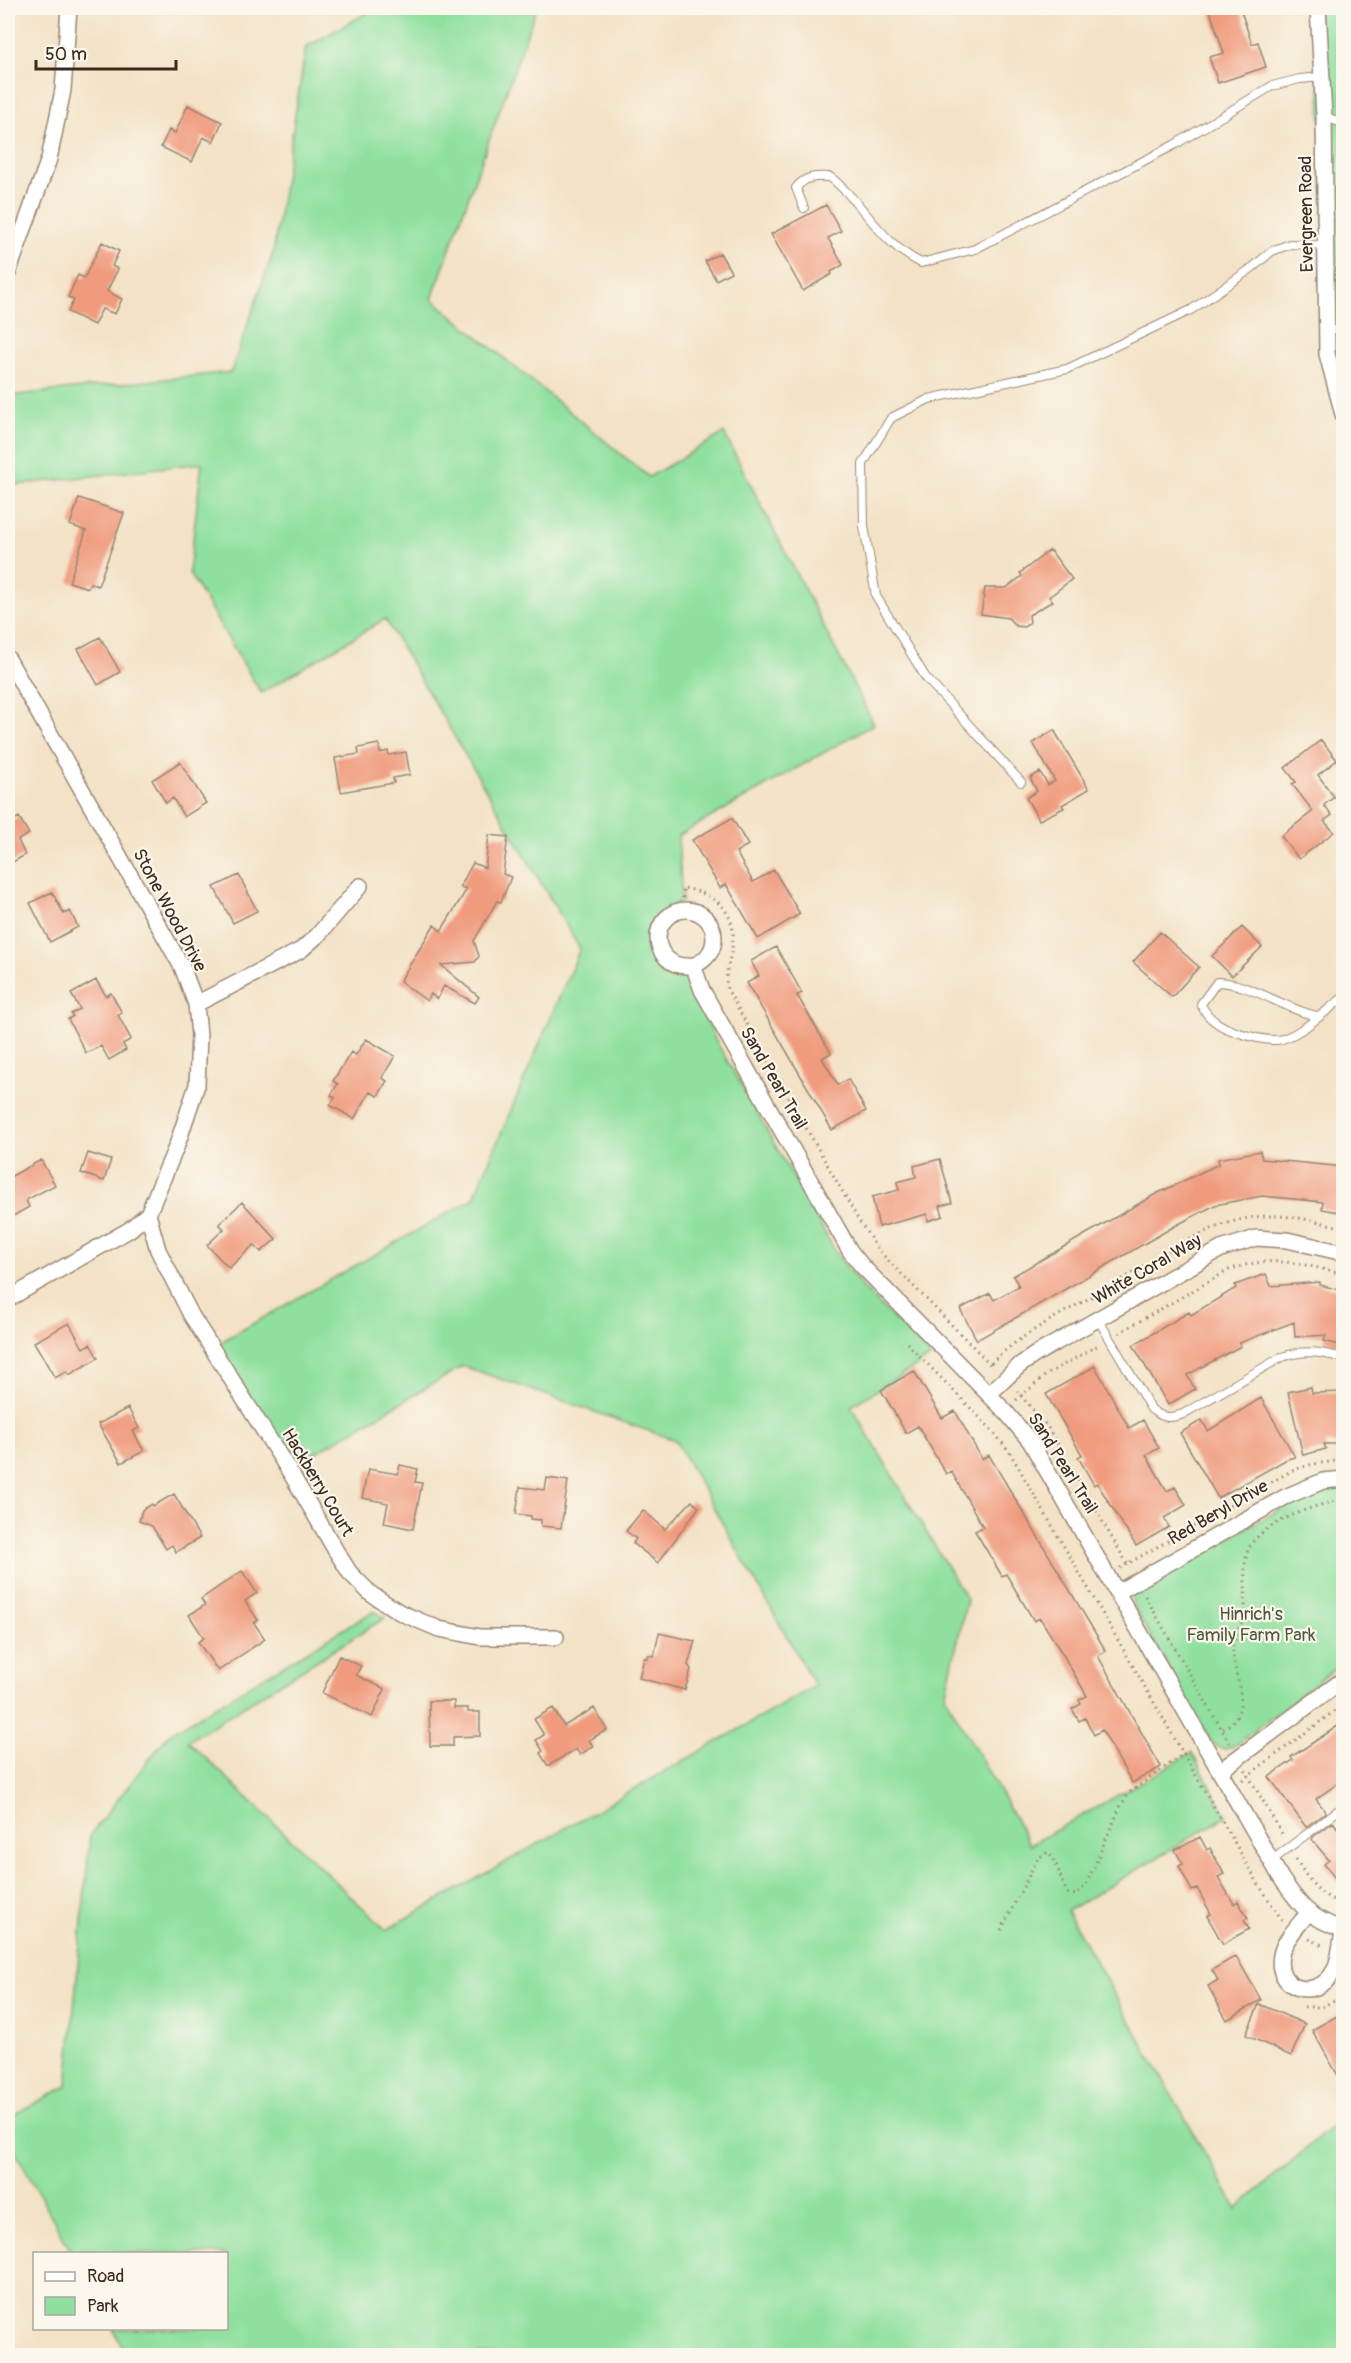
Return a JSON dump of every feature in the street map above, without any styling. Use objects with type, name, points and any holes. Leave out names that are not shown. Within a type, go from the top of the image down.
[{"type":"street","points":[[8,273],[50,159],[63,90],[69,8]]},
{"type":"street","name":"Evergreen Road","points":[[1318,8],[1323,116],[1327,354],[1344,418]]},
{"type":"street","name":"Stone Wood Drive","points":[[8,659],[182,967],[196,1004],[199,1035],[197,1085],[177,1145],[148,1214],[129,1230],[8,1299]]},
{"type":"street","points":[[196,1004],[301,950],[318,935],[360,886]]},
{"type":"street","name":"Sand Pearl Trail","points":[[693,965],[702,990],[850,1251],[862,1266],[989,1394],[1030,1441],[1271,1861],[1308,1913],[1325,1924],[1343,1930]]},
{"type":"street","name":"Hackberry Court","points":[[148,1214],[158,1250],[191,1315],[281,1457],[350,1573],[371,1594],[400,1613],[439,1629],[480,1636],[556,1637]]},
{"type":"street","name":"White Coral Way","points":[[989,1394],[1020,1365],[1221,1249],[1256,1238],[1287,1240],[1344,1253]]},
{"type":"street","name":"Red Beryl Drive","points":[[1118,1592],[1285,1497],[1323,1482],[1344,1479]]},
{"type":"street","points":[[1220,1771],[1344,1679]]},
{"type":"street","points":[[1308,1913],[1284,1946],[1280,1958],[1286,1979],[1297,1988],[1312,1989],[1328,1979],[1335,1969],[1343,1930]]},
{"type":"lane","points":[[804,208],[796,188],[801,181],[811,177],[830,177],[879,232],[903,254],[921,263],[975,249],[1023,225],[1174,145],[1272,86],[1300,79],[1321,77]]},
{"type":"lane","points":[[1323,116],[1344,124]]},
{"type":"lane","points":[[1021,782],[926,678],[876,596],[864,526],[863,464],[891,418],[929,399],[1068,369],[1191,310],[1252,268],[1272,251],[1290,244],[1326,246]]},
{"type":"lane","points":[[1317,1016],[1298,1012],[1229,982],[1217,982],[1201,1004],[1205,1014],[1224,1028],[1248,1036],[1278,1040],[1297,1032],[1344,997]]},
{"type":"lane","points":[[1098,1319],[1151,1409],[1161,1417],[1183,1414],[1289,1355],[1315,1351],[1344,1358]]},
{"type":"lane","points":[[1271,1861],[1344,1806]]},
{"type":"path","points":[[1005,1411],[1034,1384],[1229,1270],[1245,1264],[1272,1260],[1344,1275]]},
{"type":"path","points":[[907,1343],[989,1427],[1009,1451],[1273,1909],[1307,1938],[1340,1951]]},
{"type":"path","points":[[1001,1930],[1038,1858],[1048,1852],[1055,1859],[1061,1882],[1068,1893],[1076,1895],[1086,1885],[1121,1805],[1129,1793],[1183,1753],[1230,1725],[1238,1714],[1241,1698],[1233,1654],[1234,1640],[1244,1615],[1245,1569],[1252,1541],[1261,1533],[1307,1508],[1323,1502],[1344,1500]]},
{"type":"path","points":[[1230,1788],[1344,1704]]},
{"type":"green space","points":[[376,8],[538,8],[432,299],[649,477],[724,433],[874,724],[678,836],[682,902],[661,912],[652,923],[649,937],[650,951],[661,966],[687,977],[715,1039],[838,1256],[864,1289],[931,1357],[851,1406],[967,1600],[945,1696],[1030,1845],[1192,1753],[1227,1816],[1067,1911],[1237,2209],[1343,2117],[1343,2355],[127,2355],[114,2330],[228,2330],[228,2252],[71,2252],[11,2144],[8,2146],[8,2118],[67,2086],[90,1835],[169,1734],[374,1611],[385,1618],[188,1741],[386,1930],[815,1686],[675,1440],[463,1366],[293,1466],[217,1344],[473,1199],[580,949],[385,619],[261,693],[189,573],[202,463],[8,486],[8,396],[231,372],[273,253],[306,47]]},
{"type":"green space","points":[[1318,8],[1343,8],[1343,418],[1327,354]]},
{"type":"green space","name":"Hinrich's Family Farm Park","points":[[1343,1489],[1343,1662],[1237,1744],[1221,1749],[1212,1743],[1134,1607],[1132,1598],[1134,1592],[1293,1502],[1320,1491]]},
{"type":"building","points":[[1209,8],[1240,8],[1252,44],[1258,42],[1266,67],[1218,83],[1209,57],[1224,53]]},
{"type":"building","points":[[188,105],[222,122],[213,142],[203,137],[192,162],[161,147],[169,130],[175,133]]},
{"type":"building","points":[[826,205],[841,231],[828,238],[843,265],[803,291],[771,234]]},
{"type":"building","points":[[102,242],[119,251],[112,266],[118,269],[107,291],[122,299],[115,314],[102,309],[94,325],[68,312],[74,300],[68,297],[78,275],[84,278]]},
{"type":"building","points":[[720,253],[731,272],[716,280],[705,261]]},
{"type":"building","points":[[79,498],[124,513],[98,586],[90,583],[88,588],[69,582],[86,531],[70,525]]},
{"type":"building","points":[[1050,550],[1072,579],[1049,597],[1053,601],[1029,615],[1030,622],[1024,627],[1016,626],[1008,618],[981,614],[985,588],[1006,588],[1022,576],[1020,573]]},
{"type":"building","points":[[100,637],[120,672],[98,685],[78,649]]},
{"type":"building","points":[[1054,730],[1089,789],[1062,805],[1064,808],[1039,820],[1026,798],[1037,791],[1030,778],[1040,772],[1048,785],[1055,781],[1033,743]]},
{"type":"building","points":[[1321,740],[1337,760],[1318,775],[1334,797],[1324,805],[1332,815],[1324,821],[1334,832],[1299,859],[1281,836],[1313,811],[1292,784],[1296,782],[1285,768]]},
{"type":"building","points":[[379,744],[380,753],[388,751],[389,755],[406,752],[410,775],[393,778],[394,783],[341,792],[335,758],[359,754],[358,748]]},
{"type":"building","points":[[180,762],[206,803],[184,817],[173,798],[166,803],[152,780]]},
{"type":"building","points":[[19,817],[29,834],[18,840],[25,855],[8,865],[8,821],[9,823]]},
{"type":"building","points":[[732,818],[748,845],[736,852],[753,882],[774,870],[800,914],[758,939],[726,884],[720,888],[692,840]]},
{"type":"building","points":[[489,835],[508,837],[503,874],[511,877],[501,902],[497,901],[474,941],[479,956],[475,962],[441,965],[479,997],[475,1003],[444,986],[437,999],[431,994],[427,1001],[400,981],[434,925],[441,931],[467,889],[460,887],[473,863],[485,868]]},
{"type":"building","points":[[239,875],[257,911],[233,923],[214,887]]},
{"type":"building","points":[[52,892],[64,914],[70,911],[78,927],[50,942],[30,903]]},
{"type":"building","points":[[1242,927],[1262,947],[1232,976],[1212,956]]},
{"type":"building","points":[[1160,932],[1199,967],[1172,997],[1133,962]]},
{"type":"building","points":[[776,947],[802,993],[797,995],[831,1053],[822,1058],[838,1085],[848,1079],[866,1111],[832,1130],[747,983],[759,976],[751,961]]},
{"type":"building","points":[[96,980],[106,996],[111,993],[122,1013],[118,1015],[131,1039],[123,1044],[126,1050],[109,1060],[101,1046],[86,1053],[68,1019],[73,1016],[71,1014],[80,1009],[71,994]]},
{"type":"building","points":[[366,1039],[395,1056],[382,1078],[387,1081],[378,1096],[370,1092],[354,1119],[330,1105],[335,1098],[331,1095],[338,1084],[333,1081],[351,1052],[356,1055]]},
{"type":"building","points":[[1260,1151],[1262,1159],[1344,1167],[1344,1213],[1322,1209],[1323,1202],[1262,1196],[1215,1205],[977,1340],[960,1309],[990,1293],[994,1300],[1019,1286],[1013,1276],[1156,1194],[1219,1164],[1218,1159]]},
{"type":"building","points":[[88,1153],[111,1160],[104,1181],[81,1173]]},
{"type":"building","points":[[940,1159],[952,1203],[940,1206],[943,1216],[928,1221],[927,1214],[879,1227],[872,1197],[899,1190],[897,1182],[916,1177],[914,1166]]},
{"type":"building","points":[[41,1160],[55,1185],[26,1200],[29,1207],[8,1219],[8,1178]]},
{"type":"building","points":[[242,1202],[276,1239],[261,1252],[254,1245],[229,1268],[207,1245],[224,1229],[219,1224]]},
{"type":"building","points":[[1266,1274],[1271,1286],[1320,1282],[1320,1285],[1344,1291],[1344,1346],[1324,1341],[1326,1335],[1295,1337],[1294,1322],[1239,1343],[1241,1346],[1187,1375],[1195,1389],[1168,1405],[1133,1345],[1189,1312],[1191,1315],[1236,1288],[1235,1285]]},
{"type":"building","points":[[69,1323],[83,1348],[90,1344],[98,1358],[69,1375],[67,1371],[55,1378],[34,1342]]},
{"type":"building","points":[[1095,1366],[1129,1428],[1143,1420],[1159,1448],[1146,1455],[1167,1491],[1175,1487],[1186,1505],[1164,1518],[1169,1527],[1136,1546],[1097,1483],[1094,1485],[1078,1457],[1082,1455],[1046,1394]]},
{"type":"building","points":[[914,1371],[942,1418],[955,1411],[982,1459],[989,1455],[1106,1651],[1098,1656],[1161,1767],[1132,1783],[1102,1730],[1094,1735],[1085,1718],[1079,1721],[1072,1709],[1081,1704],[1079,1700],[1087,1696],[1065,1658],[1040,1618],[1034,1621],[1006,1574],[1002,1576],[975,1531],[983,1527],[951,1471],[946,1474],[918,1426],[906,1433],[881,1390]]},
{"type":"building","points":[[1311,1387],[1312,1393],[1344,1392],[1344,1444],[1324,1444],[1326,1449],[1303,1455],[1288,1392]]},
{"type":"building","points":[[1261,1398],[1295,1457],[1287,1459],[1218,1498],[1180,1433],[1202,1420],[1208,1431]]},
{"type":"building","points":[[128,1408],[139,1428],[133,1431],[144,1451],[121,1463],[98,1424]]},
{"type":"building","points":[[400,1465],[418,1469],[415,1482],[422,1483],[413,1529],[384,1523],[388,1503],[362,1498],[368,1469],[398,1474]]},
{"type":"building","points":[[547,1478],[568,1481],[561,1528],[541,1526],[541,1520],[516,1514],[520,1487],[545,1490]]},
{"type":"building","points":[[174,1494],[200,1538],[176,1552],[172,1545],[166,1549],[152,1526],[139,1521],[142,1510]]},
{"type":"building","points":[[692,1501],[699,1507],[658,1563],[633,1543],[636,1539],[626,1531],[643,1510],[665,1529]]},
{"type":"building","points":[[242,1571],[257,1593],[245,1601],[258,1620],[254,1623],[265,1639],[218,1671],[198,1642],[204,1638],[189,1615],[205,1605],[201,1599]]},
{"type":"building","points":[[659,1633],[695,1641],[688,1665],[691,1669],[685,1690],[639,1678],[644,1658],[648,1655],[654,1656]]},
{"type":"building","points":[[339,1656],[361,1666],[356,1675],[385,1689],[372,1717],[322,1693]]},
{"type":"building","points":[[429,1701],[454,1701],[454,1708],[468,1708],[468,1712],[480,1712],[480,1736],[453,1737],[453,1746],[430,1746]]},
{"type":"building","points":[[553,1708],[564,1726],[594,1708],[607,1730],[589,1740],[593,1746],[580,1755],[576,1749],[548,1766],[540,1753],[543,1751],[536,1740],[544,1735],[534,1719]]},
{"type":"building","points":[[1344,1722],[1344,1779],[1316,1799],[1326,1812],[1306,1827],[1269,1777],[1293,1760],[1291,1757]]},
{"type":"building","points":[[1333,1822],[1344,1837],[1344,1889],[1324,1864],[1329,1860],[1312,1840]]},
{"type":"building","points":[[1200,1837],[1207,1850],[1210,1848],[1224,1874],[1218,1877],[1234,1904],[1238,1901],[1248,1918],[1244,1920],[1249,1929],[1223,1944],[1207,1916],[1211,1914],[1197,1888],[1192,1891],[1179,1866],[1183,1864],[1175,1850]]},
{"type":"building","points":[[1236,1956],[1261,2000],[1227,2020],[1208,1986],[1218,1980],[1212,1970]]},
{"type":"building","points":[[1259,2004],[1305,2024],[1291,2056],[1246,2035]]},
{"type":"building","points":[[1344,2012],[1344,2086],[1312,2030]]}]
